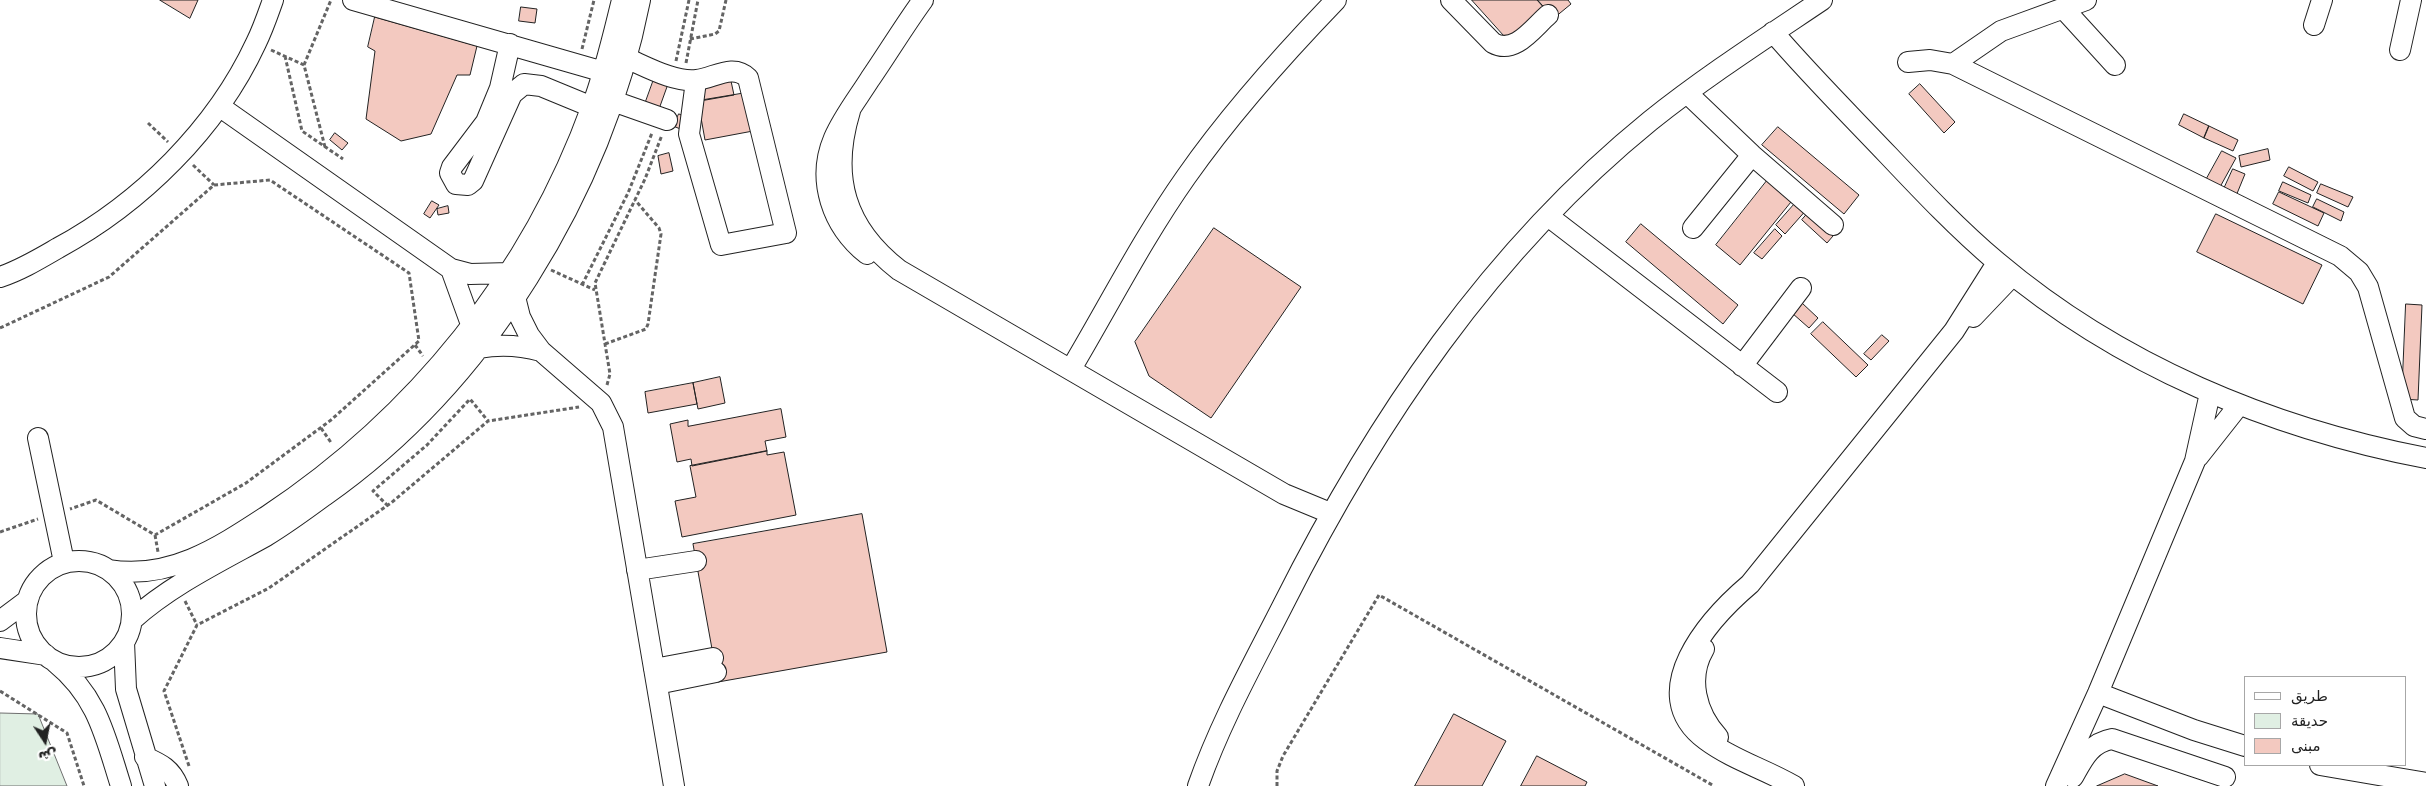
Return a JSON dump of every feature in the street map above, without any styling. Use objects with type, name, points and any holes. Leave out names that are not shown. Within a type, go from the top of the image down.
[{"type":"street","points":[[0,276],[16,271],[94,229],[162,173],[219,106],[256,43],[273,0]]},
{"type":"street","points":[[353,0],[604,72]]},
{"type":"street","points":[[121,786],[101,724],[89,698],[73,676],[36,644],[29,630],[26,615],[28,600],[34,587],[43,575],[64,562],[90,562],[109,570],[144,573],[180,565],[246,529],[290,501],[344,460],[391,418],[433,374],[472,327],[510,273],[556,192],[592,107],[604,72],[622,0]]},
{"type":"street","points":[[132,620],[177,585],[268,534],[326,495],[381,450],[432,401],[479,348],[537,263],[575,194],[599,140],[613,100],[626,58],[640,0]]},
{"type":"street","points":[[923,0],[850,111],[844,133],[840,155],[841,177],[846,200],[854,220],[866,240],[899,270],[1327,519]]},
{"type":"street","points":[[1071,369],[1147,235],[1186,176],[1229,120],[1276,64],[1336,0]]},
{"type":"street","points":[[1451,0],[1493,43],[1501,46],[1516,43],[1548,15]]},
{"type":"street","points":[[1198,786],[1216,738],[1327,519],[1395,407],[1430,357],[1489,281],[1548,216],[1604,162],[1687,93],[1748,48],[1822,0]]},
{"type":"street","points":[[1953,64],[2001,30],[2086,0]]},
{"type":"street","points":[[2400,50],[2411,0]]},
{"type":"street","points":[[2314,25],[2316,1]]},
{"type":"street","points":[[2063,8],[2115,65]]},
{"type":"street","points":[[1781,27],[1812,63],[1821,86],[1934,204],[2005,269],[2065,313],[2113,343],[2210,393],[2239,405],[2322,434],[2426,458]]},
{"type":"street","points":[[510,44],[500,88],[486,122],[452,167],[450,173],[456,184],[468,185],[473,181],[512,94],[524,84],[541,86],[592,107]]},
{"type":"street","points":[[626,58],[662,74],[684,78],[730,71],[743,73],[748,78],[786,233],[721,245],[689,134],[684,78]]},
{"type":"street","points":[[1908,62],[1930,60],[1953,64],[2346,260],[2359,272],[2368,286],[2405,418],[2414,426],[2426,429]]},
{"type":"street","points":[[1687,93],[1752,155],[1833,225]]},
{"type":"street","points":[[613,100],[663,118]]},
{"type":"street","points":[[219,106],[451,269],[470,274],[510,273]]},
{"type":"street","points":[[1693,228],[1752,155]]},
{"type":"street","points":[[1548,216],[1777,392]]},
{"type":"street","points":[[451,269],[472,327]]},
{"type":"street","points":[[1786,781],[1763,763],[1720,738],[1703,717],[1696,691],[1695,678],[1702,652],[1741,602],[1750,584],[2005,269]]},
{"type":"street","points":[[1742,366],[1801,288]]},
{"type":"street","points":[[515,297],[520,317],[529,335],[541,351],[601,403],[613,427],[674,786]]},
{"type":"street","points":[[479,348],[500,344],[520,345],[541,351]]},
{"type":"street","points":[[2056,786],[2098,693],[2195,461],[2210,393]]},
{"type":"street","points":[[2195,461],[2239,405]]},
{"type":"street","points":[[38,438],[64,562]]},
{"type":"street","points":[[637,564],[695,555]]},
{"type":"street","points":[[109,570],[120,580],[128,592],[132,606],[132,620],[124,642],[126,690],[155,786]]},
{"type":"street","points":[[0,621],[28,600]]},
{"type":"street","points":[[0,648],[49,657],[71,665],[91,665],[104,660],[124,642]]},
{"type":"street","points":[[656,676],[714,665]]},
{"type":"street","points":[[2098,693],[2185,727],[2244,746]]},
{"type":"street","points":[[1184,786],[1195,760],[1216,738]]},
{"type":"street","points":[[2070,786],[2087,753],[2097,744],[2112,739],[2225,777]]},
{"type":"street","points":[[145,757],[165,766],[174,777],[178,786]]},
{"type":"street","points":[[2326,766],[2426,783]]},
{"type":"path","points":[[325,147],[304,65],[331,0]]},
{"type":"path","points":[[684,78],[689,0]]},
{"type":"path","points":[[684,78],[698,0]]},
{"type":"path","points":[[690,39],[716,34],[719,31],[726,0]]},
{"type":"path","points":[[256,43],[304,65]]},
{"type":"path","points":[[285,56],[302,131],[343,159]]},
{"type":"path","points":[[190,769],[164,691],[197,625],[269,588],[388,506],[488,421],[601,403],[610,374],[595,284],[635,200],[663,118]]},
{"type":"path","points":[[582,285],[663,118]]},
{"type":"path","points":[[0,328],[109,277],[214,185],[270,180],[410,273],[418,340],[331,420],[246,484],[155,535],[96,500],[0,532]]},
{"type":"path","points":[[605,344],[646,329],[648,324],[661,234],[659,228],[635,200]]},
{"type":"path","points":[[537,263],[596,290]]},
{"type":"path","points":[[388,506],[373,491],[427,445],[470,400],[488,421]]},
{"type":"path","points":[[177,585],[197,625]]},
{"type":"path","points":[[1278,786],[1277,771],[1283,756],[1379,595],[1714,786]]},
{"type":"path","points":[[0,691],[67,733],[84,786]]},
{"type":"green space","points":[[0,713],[38,714],[67,786],[0,786]]},
{"type":"building","points":[[160,0],[198,0],[190,18]]},
{"type":"building","points":[[1472,0],[1537,0],[1545,9],[1509,41]]},
{"type":"building","points":[[1538,0],[1568,0],[1571,4],[1554,18]]},
{"type":"building","points":[[521,7],[537,9],[535,23],[519,21]]},
{"type":"building","points":[[375,17],[477,46],[470,75],[457,75],[431,134],[401,141],[366,119],[375,51],[368,47]]},
{"type":"building","points":[[654,79],[668,84],[659,109],[645,104]]},
{"type":"building","points":[[731,81],[734,95],[700,101],[698,88]]},
{"type":"building","points":[[1920,84],[1955,122],[1944,133],[1909,94]]},
{"type":"building","points":[[746,93],[753,131],[705,140],[698,101]]},
{"type":"building","points":[[679,114],[688,118],[683,130],[673,126]]},
{"type":"building","points":[[2184,114],[2209,126],[2204,138],[2179,125]]},
{"type":"building","points":[[2209,126],[2238,140],[2233,151],[2204,138]]},
{"type":"building","points":[[1778,127],[1859,195],[1844,214],[1762,145]]},
{"type":"building","points":[[335,133],[348,143],[342,150],[330,140]]},
{"type":"building","points":[[2268,149],[2270,160],[2241,167],[2239,156]]},
{"type":"building","points":[[2222,151],[2236,158],[2220,187],[2206,180]]},
{"type":"building","points":[[669,153],[673,171],[661,174],[658,156]]},
{"type":"building","points":[[2289,167],[2318,182],[2313,191],[2284,176]]},
{"type":"building","points":[[2233,169],[2245,174],[2236,196],[2223,191]]},
{"type":"building","points":[[1770,177],[1795,197],[1740,265],[1716,245]]},
{"type":"building","points":[[2283,182],[2311,195],[2308,203],[2279,191]]},
{"type":"building","points":[[2321,184],[2353,197],[2348,207],[2317,193]]},
{"type":"building","points":[[2279,192],[2324,213],[2318,226],[2273,204]]},
{"type":"building","points":[[1799,199],[1808,208],[1785,234],[1776,225]]},
{"type":"building","points":[[2317,199],[2344,212],[2341,221],[2313,207]]},
{"type":"building","points":[[432,201],[439,205],[430,218],[424,214]]},
{"type":"building","points":[[448,206],[449,213],[438,215],[437,209]]},
{"type":"building","points":[[1808,213],[1833,236],[1827,243],[1802,220]]},
{"type":"building","points":[[2216,214],[2322,265],[2303,304],[2197,252]]},
{"type":"building","points":[[1641,224],[1738,305],[1723,324],[1626,242]]},
{"type":"building","points":[[1214,228],[1301,287],[1211,418],[1149,376],[1135,342]]},
{"type":"building","points":[[1775,229],[1782,236],[1762,259],[1754,253]]},
{"type":"building","points":[[1802,303],[1818,318],[1809,328],[1792,313]]},
{"type":"building","points":[[2406,304],[2422,305],[2418,400],[2402,399]]},
{"type":"building","points":[[1823,322],[1868,365],[1856,377],[1811,334]]},
{"type":"building","points":[[1882,335],[1889,341],[1871,360],[1864,354]]},
{"type":"building","points":[[720,377],[725,403],[698,409],[693,383]]},
{"type":"building","points":[[693,383],[697,404],[648,413],[645,392]]},
{"type":"building","points":[[781,409],[786,437],[765,441],[767,451],[692,466],[691,459],[677,462],[670,424],[688,420],[688,426]]},
{"type":"building","points":[[767,451],[767,455],[784,452],[796,515],[682,537],[675,501],[696,497],[690,466]]},
{"type":"building","points":[[862,514],[887,652],[718,682],[693,544]]},
{"type":"building","points":[[1454,714],[1506,741],[1482,786],[1415,786]]},
{"type":"building","points":[[1537,756],[1587,782],[1585,786],[1521,786]]},
{"type":"building","points":[[2125,774],[2158,786],[2097,786]]}]
